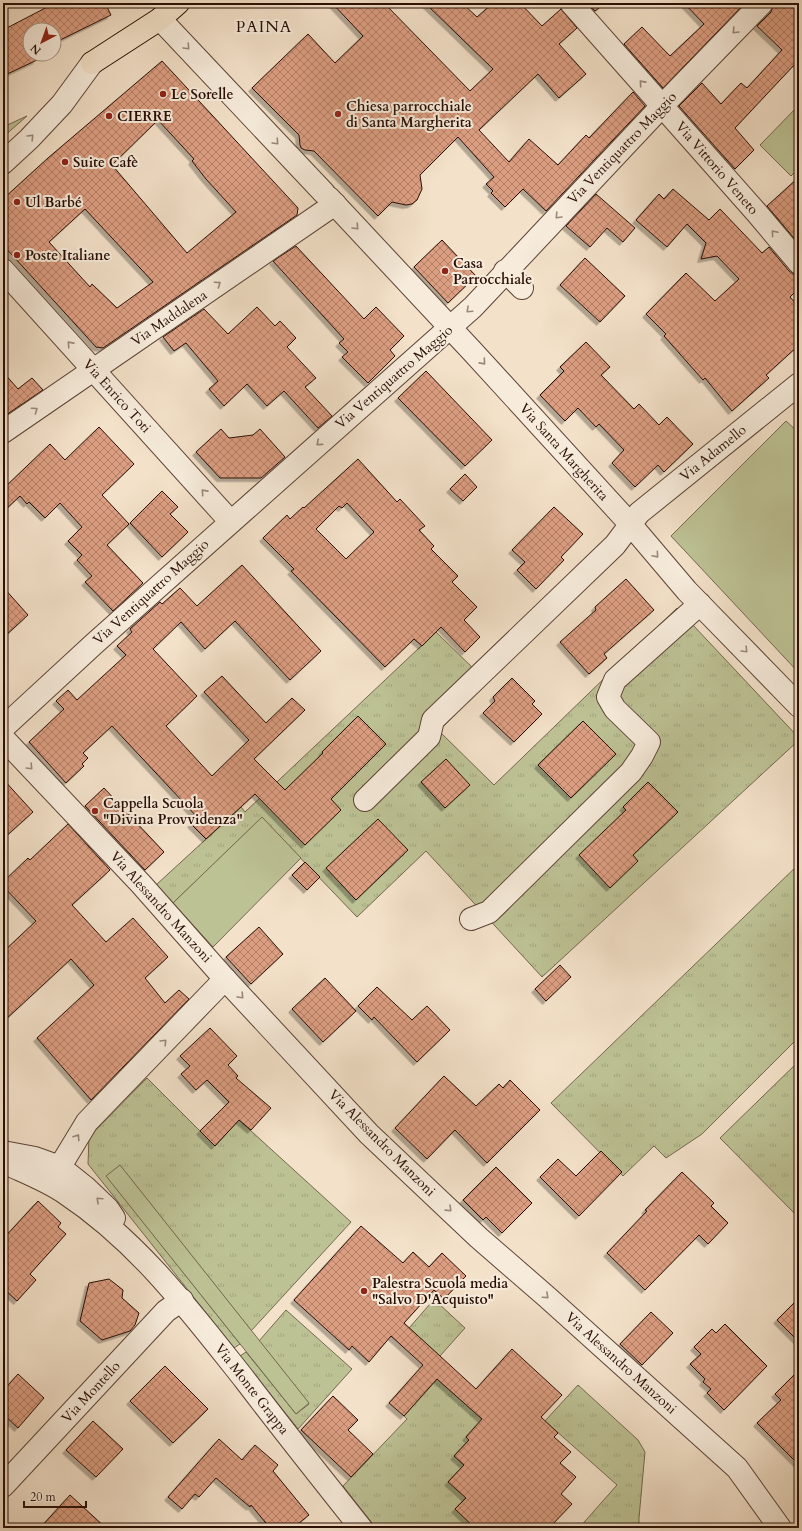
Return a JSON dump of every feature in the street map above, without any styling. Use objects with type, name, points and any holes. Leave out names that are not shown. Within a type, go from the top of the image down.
[{"type":"main road","points":[[92,63],[160,19],[178,3]]},
{"type":"street","name":"Via Vittorio Veneto","points":[[571,3],[799,263]]},
{"type":"street","name":"Via Ventiquattro Maggio","points":[[3,728],[95,642],[230,521],[473,307],[505,271],[762,3]]},
{"type":"street","name":"Via Santa Margherita","points":[[160,19],[450,328],[631,525],[700,604],[799,706]]},
{"type":"street","points":[[3,164],[62,104],[92,63]]},
{"type":"street","name":"Via Maddalena","points":[[3,432],[93,369],[329,198]]},
{"type":"street","name":"Via Enrico Toti","points":[[3,270],[230,521]]},
{"type":"street","points":[[505,271],[522,288]]},
{"type":"street","name":"Via Adamello","points":[[365,800],[429,738],[433,720],[615,545],[639,513],[799,384]]},
{"type":"street","points":[[472,919],[489,912],[631,772],[642,756],[649,742],[615,709],[608,698],[615,680],[700,604]]},
{"type":"street","name":"Via Alessandro Manzoni","points":[[3,738],[141,884],[225,978],[374,1138],[479,1238],[564,1312],[737,1468],[780,1528]]},
{"type":"street","points":[[55,1175],[87,1122],[225,978]]},
{"type":"street","name":"Via Monte Grappa","points":[[3,1152],[35,1158],[55,1175]]},
{"type":"street","name":"Via Monte Grappa","points":[[3,1162],[55,1175],[85,1187],[108,1209],[139,1253],[182,1300],[361,1528]]},
{"type":"street","name":"Via Montello","points":[[3,1486],[166,1312],[182,1300]]},
{"type":"green space","points":[[799,105],[799,168],[791,176],[760,145]]},
{"type":"green space","points":[[27,116],[3,137],[3,127]]},
{"type":"green space","points":[[786,421],[799,433],[799,673],[671,536]]},
{"type":"green space","points":[[677,608],[799,738],[799,740],[542,977],[426,851],[357,917],[262,818],[173,903],[156,885],[241,807],[245,812],[436,632],[477,672],[448,702],[458,711],[439,731],[494,785]]},
{"type":"green space","points":[[262,817],[301,858],[213,947],[173,903]]},
{"type":"green space","points":[[799,864],[799,1037],[702,1134],[666,1158],[654,1146],[623,1176],[551,1103]]},
{"type":"green space","points":[[799,1061],[799,1218],[720,1138]]},
{"type":"green space","points":[[147,1078],[215,1146],[239,1120],[351,1222],[251,1331],[120,1166],[107,1176],[240,1344],[234,1348],[88,1164],[89,1137]]},
{"type":"green space","points":[[120,1165],[309,1403],[296,1414],[106,1176]]},
{"type":"green space","points":[[438,1303],[465,1328],[440,1356],[409,1328],[430,1304]]},
{"type":"green space","points":[[286,1310],[352,1369],[298,1429],[240,1356],[246,1352],[296,1414],[309,1404],[259,1341]]},
{"type":"green space","points":[[437,1379],[482,1419],[469,1440],[454,1456],[472,1473],[468,1478],[459,1470],[448,1482],[472,1491],[455,1509],[471,1524],[469,1527],[470,1528],[376,1528],[343,1486],[407,1419],[404,1416]]},
{"type":"green space","points":[[578,1385],[638,1440],[645,1452],[639,1528],[579,1528],[617,1485],[545,1421]]},
{"type":"building","points":[[55,3],[105,3],[111,15],[62,39],[62,22],[22,22],[22,62],[33,62],[3,76],[3,30]]},
{"type":"building","points":[[332,3],[384,3],[470,91],[493,69],[425,3],[462,3],[477,17],[493,3],[520,3],[542,26],[561,9],[577,28],[559,44],[586,74],[559,98],[538,74],[479,130],[509,162],[529,139],[558,165],[586,135],[589,138],[633,92],[645,106],[546,211],[523,189],[505,207],[491,193],[493,191],[486,184],[494,177],[458,137],[420,175],[422,189],[417,200],[412,204],[406,205],[392,202],[378,216],[314,151],[301,148],[299,135],[252,88],[308,34],[335,63],[363,36]]},
{"type":"building","points":[[588,3],[605,3],[595,11]]},
{"type":"building","points":[[684,3],[745,3],[663,88],[624,44],[642,27],[670,56],[704,24]]},
{"type":"building","points":[[774,3],[799,3],[799,65],[796,63],[735,128],[754,150],[735,169],[679,106],[702,83],[721,104],[741,83],[747,88],[782,50],[757,26],[771,12]]},
{"type":"building","points":[[162,61],[298,208],[297,215],[103,348],[96,347],[3,245],[3,199],[48,158]],"holes":[[[158,120],[194,159],[192,161],[206,179],[236,212],[187,253],[112,165]],[[85,209],[153,282],[117,308],[92,284],[90,287],[49,242]]]},
{"type":"building","points":[[799,177],[799,244],[767,206]]},
{"type":"building","points":[[673,189],[709,220],[720,209],[762,253],[769,247],[789,271],[794,275],[799,275],[799,288],[790,297],[799,307],[799,345],[766,375],[769,378],[732,411],[705,378],[703,380],[664,336],[666,334],[646,314],[686,273],[715,301],[739,279],[717,256],[701,259],[706,243],[687,224],[667,247],[636,220],[659,194],[664,199]]},
{"type":"building","points":[[596,194],[635,228],[623,242],[607,228],[590,247],[566,226]]},
{"type":"building","name":"Casa Parrocchiale","points":[[442,240],[476,276],[448,303],[414,267]]},
{"type":"building","points":[[296,246],[364,319],[376,307],[404,336],[390,350],[395,356],[368,383],[342,357],[348,352],[339,343],[344,339],[273,261]]},
{"type":"building","points":[[585,258],[625,296],[600,322],[560,285]]},
{"type":"building","points":[[257,307],[275,326],[280,321],[296,338],[287,347],[316,378],[305,387],[332,416],[318,428],[284,391],[267,406],[247,384],[224,406],[209,389],[218,381],[186,343],[174,351],[163,337],[204,309],[228,334]]},
{"type":"building","points":[[586,342],[610,367],[601,375],[634,409],[639,404],[659,425],[667,417],[693,444],[664,472],[658,465],[635,487],[612,463],[624,450],[599,424],[596,427],[578,408],[565,421],[540,395],[564,371],[560,367]]},
{"type":"building","points":[[426,371],[492,440],[465,466],[398,398]]},
{"type":"building","points":[[3,372],[18,389],[32,378],[43,390],[3,417]]},
{"type":"building","points":[[99,427],[134,464],[102,495],[129,524],[107,545],[143,583],[113,611],[85,582],[92,576],[77,560],[82,555],[68,541],[82,527],[60,503],[45,518],[29,502],[27,504],[20,496],[3,512],[3,489],[50,444],[65,460]]},
{"type":"building","points":[[221,429],[229,438],[253,435],[260,429],[285,457],[261,478],[220,478],[196,452]]},
{"type":"building","points":[[358,459],[397,502],[400,499],[425,526],[419,530],[434,546],[431,549],[458,576],[452,582],[477,607],[464,620],[480,637],[465,652],[441,627],[422,646],[414,639],[385,667],[291,571],[294,569],[263,538],[287,515],[290,519],[303,507],[304,508]],"holes":[[[347,503],[374,532],[346,559],[316,529],[339,506],[342,508]]]},
{"type":"building","points":[[465,474],[477,487],[463,501],[450,489]]},
{"type":"building","points":[[162,491],[178,507],[170,514],[188,532],[162,557],[130,523]]},
{"type":"building","points":[[554,507],[583,534],[561,557],[564,560],[536,589],[517,570],[525,562],[512,550]]},
{"type":"building","points":[[242,565],[321,651],[290,680],[235,621],[205,649],[181,622],[153,649],[197,696],[166,726],[212,776],[249,740],[204,692],[222,676],[266,723],[292,698],[305,710],[254,759],[285,790],[358,716],[386,744],[331,799],[341,810],[305,845],[255,794],[206,839],[191,824],[198,818],[112,726],[83,753],[88,758],[82,764],[84,766],[66,783],[29,742],[64,709],[56,701],[68,690],[77,700],[126,655],[117,646],[132,632],[130,629],[160,602],[162,604],[180,588],[197,606]]},
{"type":"building","points":[[626,579],[654,610],[604,654],[607,658],[589,674],[560,642],[596,610],[595,607]]},
{"type":"building","points":[[3,587],[28,615],[3,638]]},
{"type":"building","points":[[512,678],[535,701],[532,704],[542,714],[514,742],[483,713],[495,701],[493,697]]},
{"type":"building","points":[[583,721],[616,754],[571,798],[538,765]]},
{"type":"building","points":[[446,759],[470,785],[445,808],[421,782]]},
{"type":"building","points":[[3,779],[33,812],[3,839]]},
{"type":"building","points":[[648,782],[678,812],[633,855],[638,861],[610,888],[579,855],[626,810],[623,807]]},
{"type":"building","points":[[104,788],[164,852],[145,870],[85,806]]},
{"type":"building","points":[[378,819],[408,850],[356,900],[326,868]]},
{"type":"building","points":[[68,824],[110,870],[72,905],[106,942],[133,918],[168,957],[145,978],[165,1003],[179,990],[189,999],[91,1100],[37,1038],[94,985],[71,959],[3,1022],[3,952],[36,921],[3,886],[3,882],[28,858],[30,860]]},
{"type":"building","points":[[305,862],[320,877],[307,890],[292,875]]},
{"type":"building","points":[[259,927],[283,954],[251,984],[226,957]]},
{"type":"building","points":[[560,965],[571,977],[546,1001],[535,989]]},
{"type":"building","points":[[325,978],[356,1011],[323,1042],[292,1009]]},
{"type":"building","points":[[377,987],[412,1020],[427,1006],[450,1030],[417,1062],[374,1017],[372,1020],[358,1006]]},
{"type":"building","points":[[210,1028],[237,1056],[228,1065],[238,1076],[236,1078],[271,1108],[251,1130],[239,1120],[215,1146],[200,1131],[229,1102],[207,1080],[196,1090],[181,1074],[190,1066],[180,1056]]},
{"type":"building","points":[[444,1076],[476,1106],[499,1084],[503,1088],[510,1080],[540,1110],[487,1163],[455,1130],[427,1159],[395,1128]]},
{"type":"building","points":[[601,1151],[622,1172],[579,1216],[540,1177],[558,1159],[576,1176]]},
{"type":"building","points":[[496,1167],[532,1203],[502,1233],[486,1217],[483,1220],[463,1200]]},
{"type":"building","points":[[682,1172],[714,1203],[711,1206],[728,1223],[708,1244],[699,1235],[645,1290],[607,1253],[647,1211],[645,1210]]},
{"type":"building","points":[[38,1201],[61,1223],[58,1227],[66,1234],[30,1274],[36,1280],[17,1301],[3,1288],[3,1239]]},
{"type":"building","points":[[361,1226],[403,1263],[413,1252],[429,1267],[442,1253],[466,1276],[444,1299],[434,1290],[404,1323],[476,1389],[512,1349],[562,1395],[541,1417],[558,1433],[554,1437],[571,1452],[560,1463],[576,1477],[561,1494],[572,1504],[549,1528],[475,1528],[455,1509],[466,1498],[448,1482],[464,1465],[454,1456],[469,1440],[466,1437],[482,1419],[437,1379],[404,1416],[389,1403],[423,1365],[391,1336],[369,1362],[352,1346],[349,1350],[294,1300]]},
{"type":"building","points":[[109,1279],[123,1290],[122,1298],[139,1313],[135,1325],[130,1331],[102,1340],[80,1321],[89,1283]]},
{"type":"building","points":[[799,1298],[799,1342],[777,1320]]},
{"type":"building","points":[[651,1312],[673,1333],[642,1365],[620,1344]]},
{"type":"building","points":[[725,1324],[767,1366],[724,1410],[707,1393],[711,1389],[703,1382],[705,1379],[690,1364],[701,1354],[694,1347],[712,1329],[716,1333]]},
{"type":"building","points":[[165,1366],[208,1409],[173,1443],[130,1401]]},
{"type":"building","points":[[799,1370],[799,1465],[757,1423],[781,1400],[775,1394]]},
{"type":"building","points":[[18,1374],[44,1398],[18,1428],[3,1414],[3,1391]]},
{"type":"building","points":[[333,1396],[358,1420],[348,1430],[373,1454],[351,1477],[301,1430]]},
{"type":"building","points":[[93,1421],[123,1449],[96,1477],[66,1450]]},
{"type":"building","points":[[219,1439],[242,1460],[255,1445],[278,1465],[273,1471],[309,1515],[293,1528],[270,1528],[251,1505],[250,1507],[216,1478],[199,1497],[195,1494],[182,1509],[168,1497]]},
{"type":"building","points":[[70,1495],[106,1528],[40,1528]]},
{"type":"place","name":"Le Sorelle","points":[[163,94]]},
{"type":"place","name":"Chiesa parrocchiale di Santa Margherita","points":[[338,114]]},
{"type":"place","name":"CIERRE","points":[[109,116]]},
{"type":"place","name":"Suite Cafè","points":[[65,162]]},
{"type":"place","name":"Ul Barbé","points":[[17,202]]},
{"type":"place","name":"Poste Italiane","points":[[17,255]]},
{"type":"place","name":"Casa Parrocchiale","points":[[445,271]]},
{"type":"place","name":"Cappella Scuola \"Divina Provvidenza\"","points":[[95,811]]},
{"type":"place","name":"Palestra Scuola media \"Salvo D'Acquisto\"","points":[[364,1291]]},
{"type":"district","name":"PAINA","points":[[264,27]]}]
